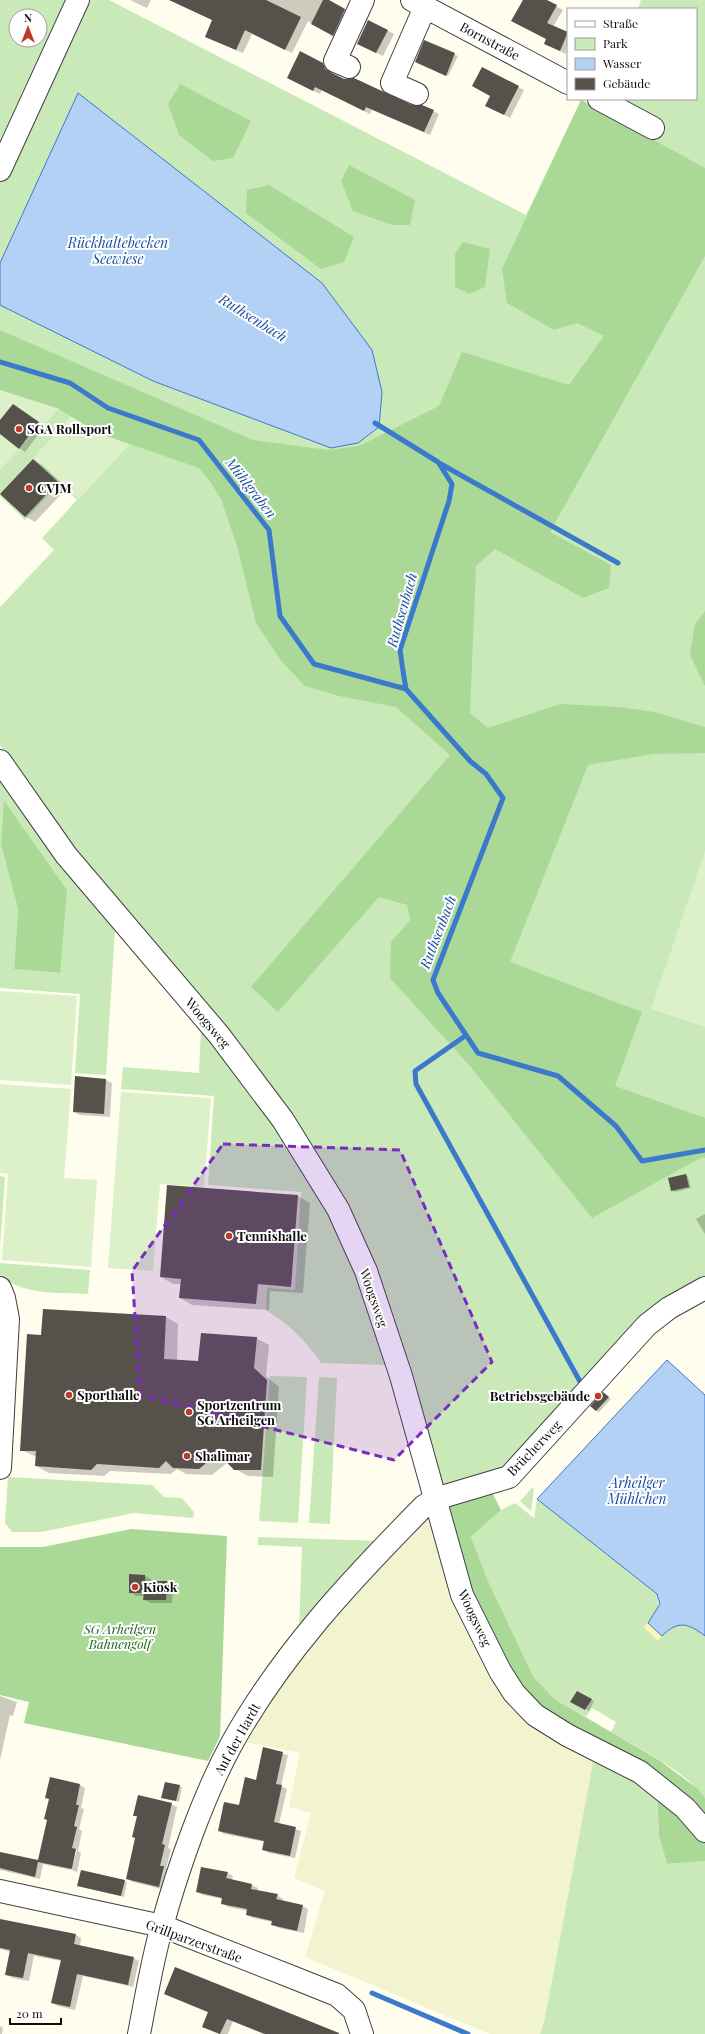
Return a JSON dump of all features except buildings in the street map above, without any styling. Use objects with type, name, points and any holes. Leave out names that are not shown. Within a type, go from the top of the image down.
[{"type":"street","points":[[0,170],[78,0]]},
{"type":"street","points":[[349,67],[335,61],[363,0]]},
{"type":"street","points":[[417,94],[392,83],[418,4]]},
{"type":"street","name":"Bornstraße","points":[[418,4],[567,82]]},
{"type":"street","points":[[601,100],[653,128]]},
{"type":"street","name":"Woogsweg","points":[[0,761],[66,854],[219,1035],[283,1120],[338,1209],[366,1271],[401,1376],[462,1595],[500,1671],[514,1693],[535,1715],[567,1736],[640,1772],[685,1808],[705,1831]]},
{"type":"street","points":[[0,1288],[4,1298],[8,1319],[0,1468]]},
{"type":"street","name":"Brücherweg","points":[[435,1499],[510,1477],[647,1325],[669,1308],[705,1288]]},
{"type":"street","name":"Auf der Hardt","points":[[139,2034],[162,1926],[188,1844],[223,1760],[270,1682],[307,1633],[353,1578],[424,1506],[435,1499]]},
{"type":"street","name":"Grillparzerstraße","points":[[0,1891],[162,1926],[337,1995],[354,2010],[362,2034]]},
{"type":"highlighted area","points":[[223,1144],[400,1150],[492,1362],[394,1460],[140,1395],[132,1271]]},
{"type":"green space","points":[[0,0],[109,0],[526,215],[581,100],[596,108],[600,100],[697,100],[697,8],[638,8],[641,0],[705,0],[705,1281],[512,1468],[442,1489],[346,1205],[75,851],[0,745],[0,607],[54,550],[42,538],[77,500],[59,483],[25,520],[0,496],[0,469],[58,409],[0,390]],"holes":[[[71,417],[98,433],[129,445],[34,458]]]},
{"type":"green space","points":[[180,84],[251,121],[233,158],[213,161],[179,135],[168,104]]},
{"type":"green space","points":[[581,100],[705,168],[705,256],[550,532],[611,565],[609,588],[583,598],[495,549],[476,566],[470,713],[488,728],[560,704],[619,707],[654,712],[705,727],[705,753],[654,754],[588,765],[510,962],[642,1012],[615,1086],[705,1118],[705,1158],[702,1157],[592,1218],[470,1066],[390,978],[391,942],[410,920],[407,905],[379,897],[278,1012],[251,987],[450,755],[396,707],[339,696],[305,686],[282,662],[256,623],[237,546],[221,499],[209,480],[199,468],[98,433],[59,409],[0,390],[0,330],[253,440],[329,450],[359,446],[439,406],[462,352],[569,385],[604,336],[577,323],[554,330],[507,303],[502,269]]},
{"type":"green space","points":[[349,165],[415,200],[410,225],[392,225],[353,211],[341,181]]},
{"type":"green space","points":[[269,185],[354,237],[344,262],[321,269],[246,213],[247,190]]},
{"type":"green space","points":[[463,242],[490,249],[485,287],[469,294],[455,287],[455,254]]},
{"type":"green space","name":"SGA Rollsport","points":[[0,390],[59,409],[0,469]]},
{"type":"green space","points":[[71,417],[98,433],[129,445],[79,499],[33,458]]},
{"type":"green space","points":[[705,611],[705,686],[690,655],[695,624]]},
{"type":"green space","points":[[0,780],[60,864],[115,929],[106,1075],[75,1073],[80,994],[0,988]],"holes":[[[5,802],[60,973],[14,969],[18,909],[1,845]]]},
{"type":"green space","points":[[4,801],[67,890],[60,973],[14,969],[18,909],[1,845]]},
{"type":"green space","points":[[705,851],[705,1027],[651,1009]]},
{"type":"green space","points":[[0,991],[77,996],[71,1085],[0,1080]]},
{"type":"green space","points":[[201,1028],[276,1124],[331,1213],[358,1275],[388,1365],[321,1363],[310,1347],[282,1321],[266,1310],[267,1288],[295,1290],[301,1192],[208,1185],[214,1096],[121,1089],[123,1067],[199,1073]]},
{"type":"green space","points":[[0,1084],[71,1089],[64,1178],[97,1180],[91,1267],[2,1260],[8,1174],[0,1173]]},
{"type":"green space","points":[[121,1092],[211,1098],[204,1187],[160,1184],[153,1271],[108,1268]]},
{"type":"green space","points":[[0,1176],[5,1177],[0,1247]]},
{"type":"green space","points":[[0,1263],[90,1270],[88,1294],[42,1292],[19,1287],[0,1275]]},
{"type":"green space","points":[[270,1376],[307,1377],[298,1523],[259,1521]]},
{"type":"green space","points":[[319,1377],[337,1378],[330,1524],[309,1523]]},
{"type":"green space","points":[[8,1477],[152,1485],[164,1497],[182,1498],[194,1512],[193,1518],[134,1513],[41,1532],[12,1532],[5,1523]]},
{"type":"green space","points":[[532,1488],[534,1489],[531,1511],[520,1501]]},
{"type":"green space","points":[[491,1490],[501,1510],[471,1537],[489,1583],[534,1678],[556,1700],[659,1760],[698,1789],[705,1798],[705,1861],[667,1864],[659,1836],[657,1793],[538,1708],[521,1690],[468,1591],[446,1503]]},
{"type":"green space","points":[[537,1499],[657,1594],[658,1609],[644,1627],[658,1640],[670,1629],[680,1625],[691,1627],[705,1636],[705,1798],[696,1788],[674,1770],[611,1732],[616,1722],[592,1708],[586,1717],[556,1700],[534,1678],[489,1583],[471,1537],[501,1510],[515,1503],[534,1518]],"holes":[[[577,1691],[592,1699],[585,1710],[571,1702]]]},
{"type":"green space","points":[[423,1520],[428,1523],[594,1757],[545,2018],[540,2034],[490,2034],[305,1957],[325,1891],[294,1878],[311,1813],[289,1807],[300,1753],[245,1742],[288,1675],[315,1638]]},
{"type":"green space","name":"SG Arheilgen Bahnengolf","points":[[131,1529],[227,1536],[220,1736],[208,1761],[24,1723],[29,1702],[0,1695],[0,1547],[43,1547]]},
{"type":"green space","points":[[258,1537],[381,1541],[299,1629],[302,1547],[258,1545]]},
{"type":"green space","points":[[594,1757],[657,1793],[659,1836],[667,1864],[705,1861],[705,2034],[540,2034],[545,2018]]},
{"type":"sand","points":[[648,1623],[662,1636],[658,1641],[644,1627]]},
{"type":"water","name":"Rückhaltebecken Seewiese","points":[[78,93],[322,283],[372,350],[382,392],[379,427],[358,443],[331,448],[153,381],[0,305],[0,263]]},
{"type":"water","name":"Arheilger Mühlchen","points":[[667,1360],[705,1395],[705,1636],[693,1628],[683,1625],[673,1627],[662,1636],[648,1623],[660,1604],[657,1594],[537,1499]]},
{"type":"waterway","name":"Mühlgraben","points":[[0,362],[70,383],[108,408],[199,440],[269,530],[280,616],[314,664],[406,689]]},
{"type":"waterway","name":"Ruthsenbach","points":[[375,423],[438,462],[452,484],[449,501],[400,650],[406,689],[470,761],[486,774],[503,798],[433,980],[438,993],[478,1053],[558,1076],[616,1126],[642,1161],[705,1150]]},
{"type":"waterway","points":[[439,463],[618,563]]},
{"type":"waterway","points":[[465,1036],[415,1071],[416,1084],[583,1387]]},
{"type":"waterway","points":[[372,1993],[468,2034]]},
{"type":"place","name":"SGA Rollsport","points":[[19,429]]},
{"type":"place","name":"CVJM","points":[[29,488]]},
{"type":"place","name":"Tennishalle","points":[[229,1236]]},
{"type":"place","name":"Sporthalle","points":[[69,1395]]},
{"type":"place","name":"Betriebsgebäude","points":[[598,1396]]},
{"type":"place","name":"Sportzentrum SG Arheilgen","points":[[189,1412]]},
{"type":"place","name":"Shalimar","points":[[187,1456]]},
{"type":"place","name":"Kiosk","points":[[135,1587]]}]
